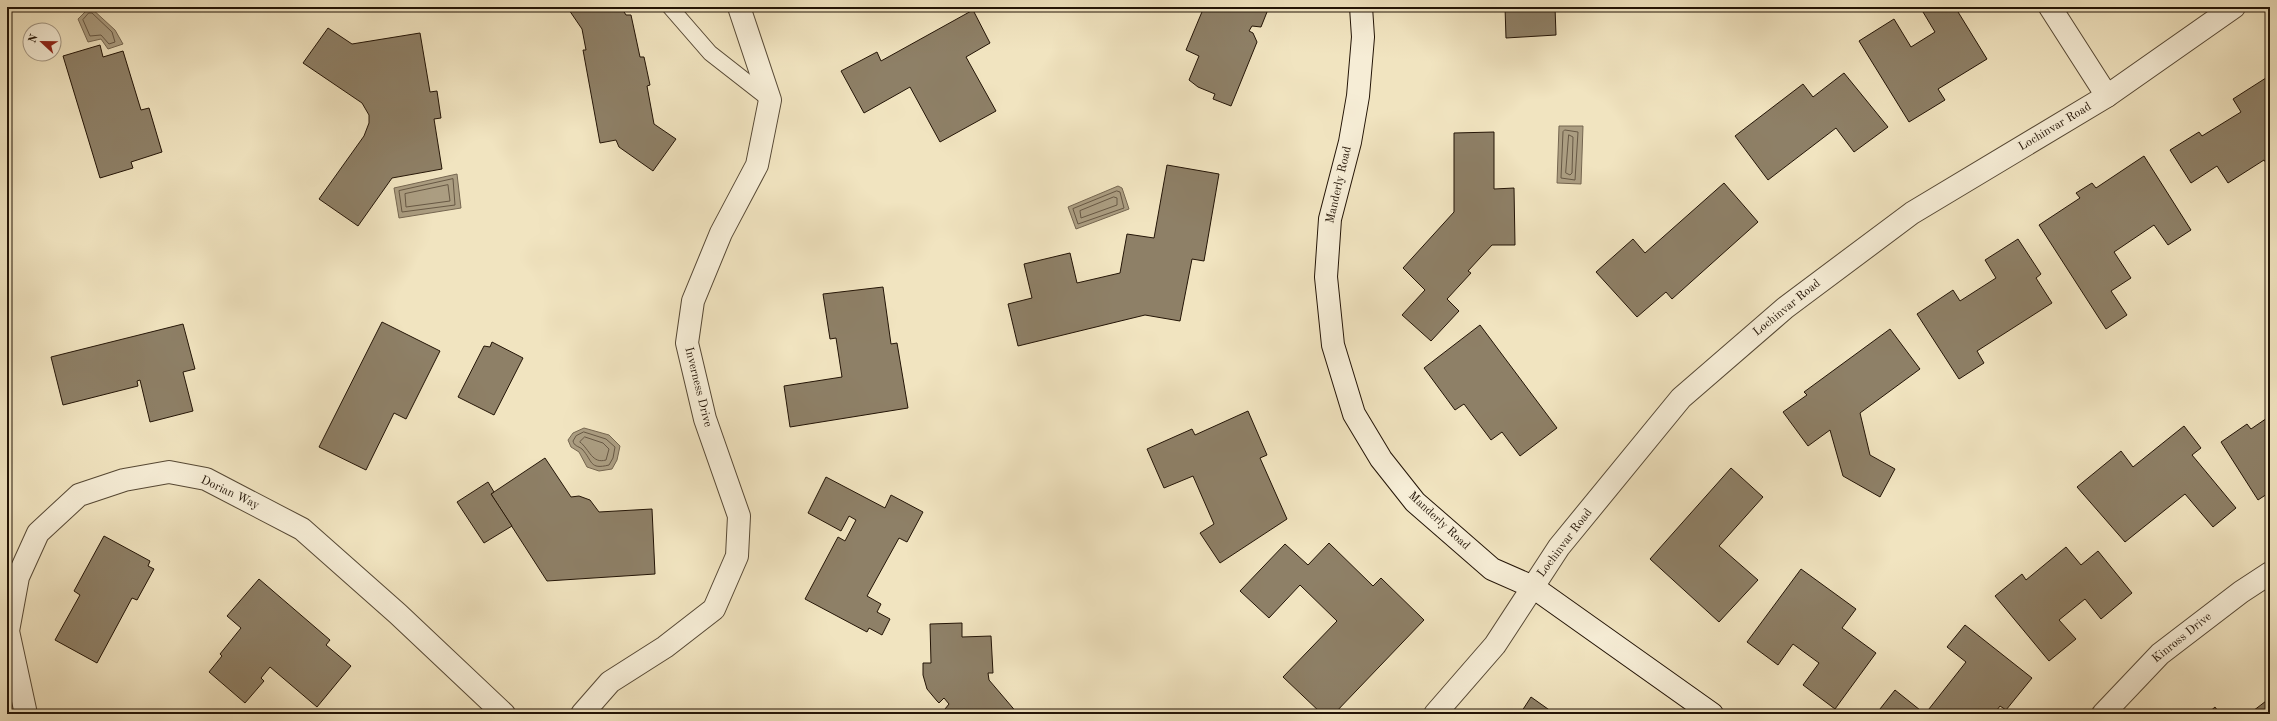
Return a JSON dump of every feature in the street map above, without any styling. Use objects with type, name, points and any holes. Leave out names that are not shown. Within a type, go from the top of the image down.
[{"type":"street","name":"Inverness Drive","points":[[582,714],[610,682],[665,647],[714,609],[736,556],[739,516],[705,419],[687,343],[696,294],[721,233],[757,165],[770,100],[739,7]]},
{"type":"street","name":"Manderly Road","points":[[1361,7],[1363,37],[1358,96],[1350,142],[1330,220],[1326,277],[1332,345],[1354,414],[1381,459],[1415,502],[1492,569],[1533,587],[1712,714]]},
{"type":"street","points":[[2050,7],[2107,96]]},
{"type":"street","name":"Lochinvar Road","points":[[1435,714],[1495,645],[1559,547],[1681,398],[1785,308],[1912,213],[2107,96],[2234,7]]},
{"type":"street","name":"Dorian Way","points":[[26,714],[8,631],[18,577],[38,533],[79,495],[124,480],[169,472],[206,480],[302,529],[394,611],[504,714]]},
{"type":"street","name":"Kinross Drive","points":[[2103,714],[2160,654],[2241,592],[2270,573]]},
{"type":"lane","points":[[670,7],[710,53],[770,100]]},
{"type":"water","points":[[90,7],[115,30],[123,44],[108,49],[101,39],[88,42],[78,19]]},
{"type":"water","points":[[1559,126],[1583,126],[1581,184],[1557,183]]},
{"type":"water","points":[[457,174],[461,208],[399,218],[394,188]]},
{"type":"water","points":[[1118,186],[1122,188],[1129,209],[1076,229],[1068,207]]},
{"type":"water","points":[[584,428],[609,435],[620,446],[617,460],[612,469],[599,471],[587,467],[579,452],[571,447],[568,440],[573,433]]},
{"type":"building","points":[[567,7],[621,7],[626,15],[631,15],[640,57],[644,57],[650,85],[647,86],[654,124],[676,139],[653,171],[619,147],[616,140],[600,143],[583,50],[586,50],[582,29]]},
{"type":"building","points":[[1204,7],[1269,7],[1261,27],[1252,26],[1249,31],[1253,33],[1257,42],[1231,106],[1213,99],[1215,94],[1198,87],[1189,80],[1199,56],[1186,50]]},
{"type":"building","points":[[1505,7],[1555,7],[1556,35],[1506,38]]},
{"type":"building","points":[[1920,7],[1955,7],[1987,59],[1938,89],[1945,100],[1909,122],[1859,41],[1894,19],[1911,47],[1935,32]]},
{"type":"building","points":[[973,10],[990,43],[966,57],[996,111],[940,142],[910,87],[864,113],[841,71],[877,52],[881,61]]},
{"type":"building","points":[[328,28],[352,44],[420,33],[430,92],[437,91],[441,118],[434,119],[442,169],[392,178],[358,226],[319,199],[364,136],[369,123],[369,115],[362,103],[303,63]]},
{"type":"building","points":[[100,45],[103,57],[123,51],[141,110],[149,108],[162,152],[131,162],[133,168],[100,178],[63,56]]},
{"type":"building","points":[[1844,73],[1888,127],[1854,152],[1836,128],[1768,180],[1735,136],[1803,84],[1813,97]]},
{"type":"building","points":[[2269,76],[2270,169],[2264,160],[2228,183],[2217,166],[2191,183],[2170,150],[2199,132],[2202,136],[2241,112],[2233,99]]},
{"type":"building","points":[[1494,132],[1494,189],[1514,188],[1515,245],[1492,245],[1468,271],[1471,273],[1447,299],[1459,311],[1431,341],[1402,315],[1425,290],[1403,268],[1454,212],[1454,133]]},
{"type":"building","points":[[2144,156],[2191,230],[2168,245],[2154,225],[2114,252],[2131,278],[2111,291],[2127,315],[2106,329],[2039,225],[2080,198],[2076,193],[2092,183],[2096,188]]},
{"type":"building","points":[[1167,165],[1219,174],[1204,261],[1192,259],[1180,321],[1145,315],[1018,346],[1008,304],[1032,298],[1024,264],[1070,253],[1077,283],[1120,273],[1127,234],[1154,238]]},
{"type":"building","points":[[1724,183],[1758,222],[1672,299],[1666,292],[1637,317],[1596,272],[1633,239],[1645,253]]},
{"type":"building","points":[[2018,239],[2041,274],[2036,278],[2052,303],[1977,351],[1984,363],[1959,379],[1917,314],[1953,290],[1960,301],[1996,278],[1985,260]]},
{"type":"building","points":[[883,287],[891,344],[897,343],[908,408],[790,427],[784,386],[842,377],[836,338],[830,339],[823,294]]},
{"type":"building","points":[[382,322],[440,351],[406,419],[394,413],[366,470],[319,447]]},
{"type":"building","points":[[183,324],[195,369],[183,372],[193,411],[150,422],[140,380],[137,381],[138,386],[63,405],[51,357]]},
{"type":"building","points":[[1480,325],[1557,428],[1520,456],[1502,432],[1491,440],[1464,404],[1455,410],[1424,368]]},
{"type":"building","points":[[1890,329],[1920,369],[1860,413],[1870,455],[1895,469],[1880,497],[1843,476],[1830,430],[1808,446],[1783,412],[1807,395],[1804,392]]},
{"type":"building","points":[[492,342],[523,358],[494,415],[458,397],[484,346],[490,347]]},
{"type":"building","points":[[1248,411],[1267,455],[1260,458],[1287,519],[1220,563],[1200,533],[1214,524],[1193,476],[1164,488],[1147,449],[1192,429],[1195,435]]},
{"type":"building","points":[[2270,416],[2270,492],[2258,500],[2221,442],[2247,424],[2251,429]]},
{"type":"building","points":[[2184,426],[2201,448],[2192,455],[2236,508],[2213,527],[2185,494],[2125,542],[2077,487],[2121,451],[2133,467]]},
{"type":"building","points":[[545,458],[571,497],[579,496],[590,500],[599,512],[652,509],[655,574],[547,581],[491,494]]},
{"type":"building","points":[[1731,468],[1763,497],[1719,546],[1758,580],[1719,622],[1650,559]]},
{"type":"building","points":[[826,477],[885,508],[891,495],[923,512],[907,542],[899,538],[867,596],[881,604],[877,612],[890,619],[882,635],[869,628],[867,632],[805,599],[838,537],[845,541],[856,520],[849,516],[841,531],[808,513]]},
{"type":"building","points":[[488,482],[494,492],[491,494],[512,526],[484,543],[457,502]]},
{"type":"building","points":[[104,536],[150,561],[148,566],[154,569],[137,600],[132,598],[97,663],[55,640],[80,595],[74,591]]},
{"type":"building","points":[[1329,543],[1373,586],[1381,578],[1424,620],[1334,714],[1322,714],[1283,677],[1337,621],[1300,585],[1269,618],[1240,591],[1285,544],[1308,565]]},
{"type":"building","points":[[2066,547],[2081,565],[2098,551],[2132,593],[2101,619],[2085,599],[2059,620],[2076,639],[2049,661],[1995,596],[2022,574],[2026,580]]},
{"type":"building","points":[[1801,569],[1856,609],[1842,628],[1876,653],[1835,709],[1803,685],[1819,663],[1793,644],[1778,665],[1747,642]]},
{"type":"building","points":[[259,579],[330,640],[326,645],[351,666],[317,707],[270,667],[261,678],[264,681],[245,703],[209,672],[222,656],[220,654],[241,628],[227,616]]},
{"type":"building","points":[[962,623],[962,637],[991,636],[993,673],[988,673],[989,680],[1018,714],[941,714],[949,704],[944,698],[939,703],[937,701],[927,689],[923,675],[923,663],[931,663],[930,624]]},
{"type":"building","points":[[1965,625],[2032,678],[2006,710],[2000,706],[1994,714],[1925,714],[1966,662],[1947,647]]},
{"type":"building","points":[[1895,690],[1925,714],[1876,714]]},
{"type":"building","points":[[1531,697],[1555,714],[1520,714]]},
{"type":"building","points":[[2270,698],[2270,714],[2249,714]]},
{"type":"building","points":[[2215,707],[2220,714],[2207,714]]}]
